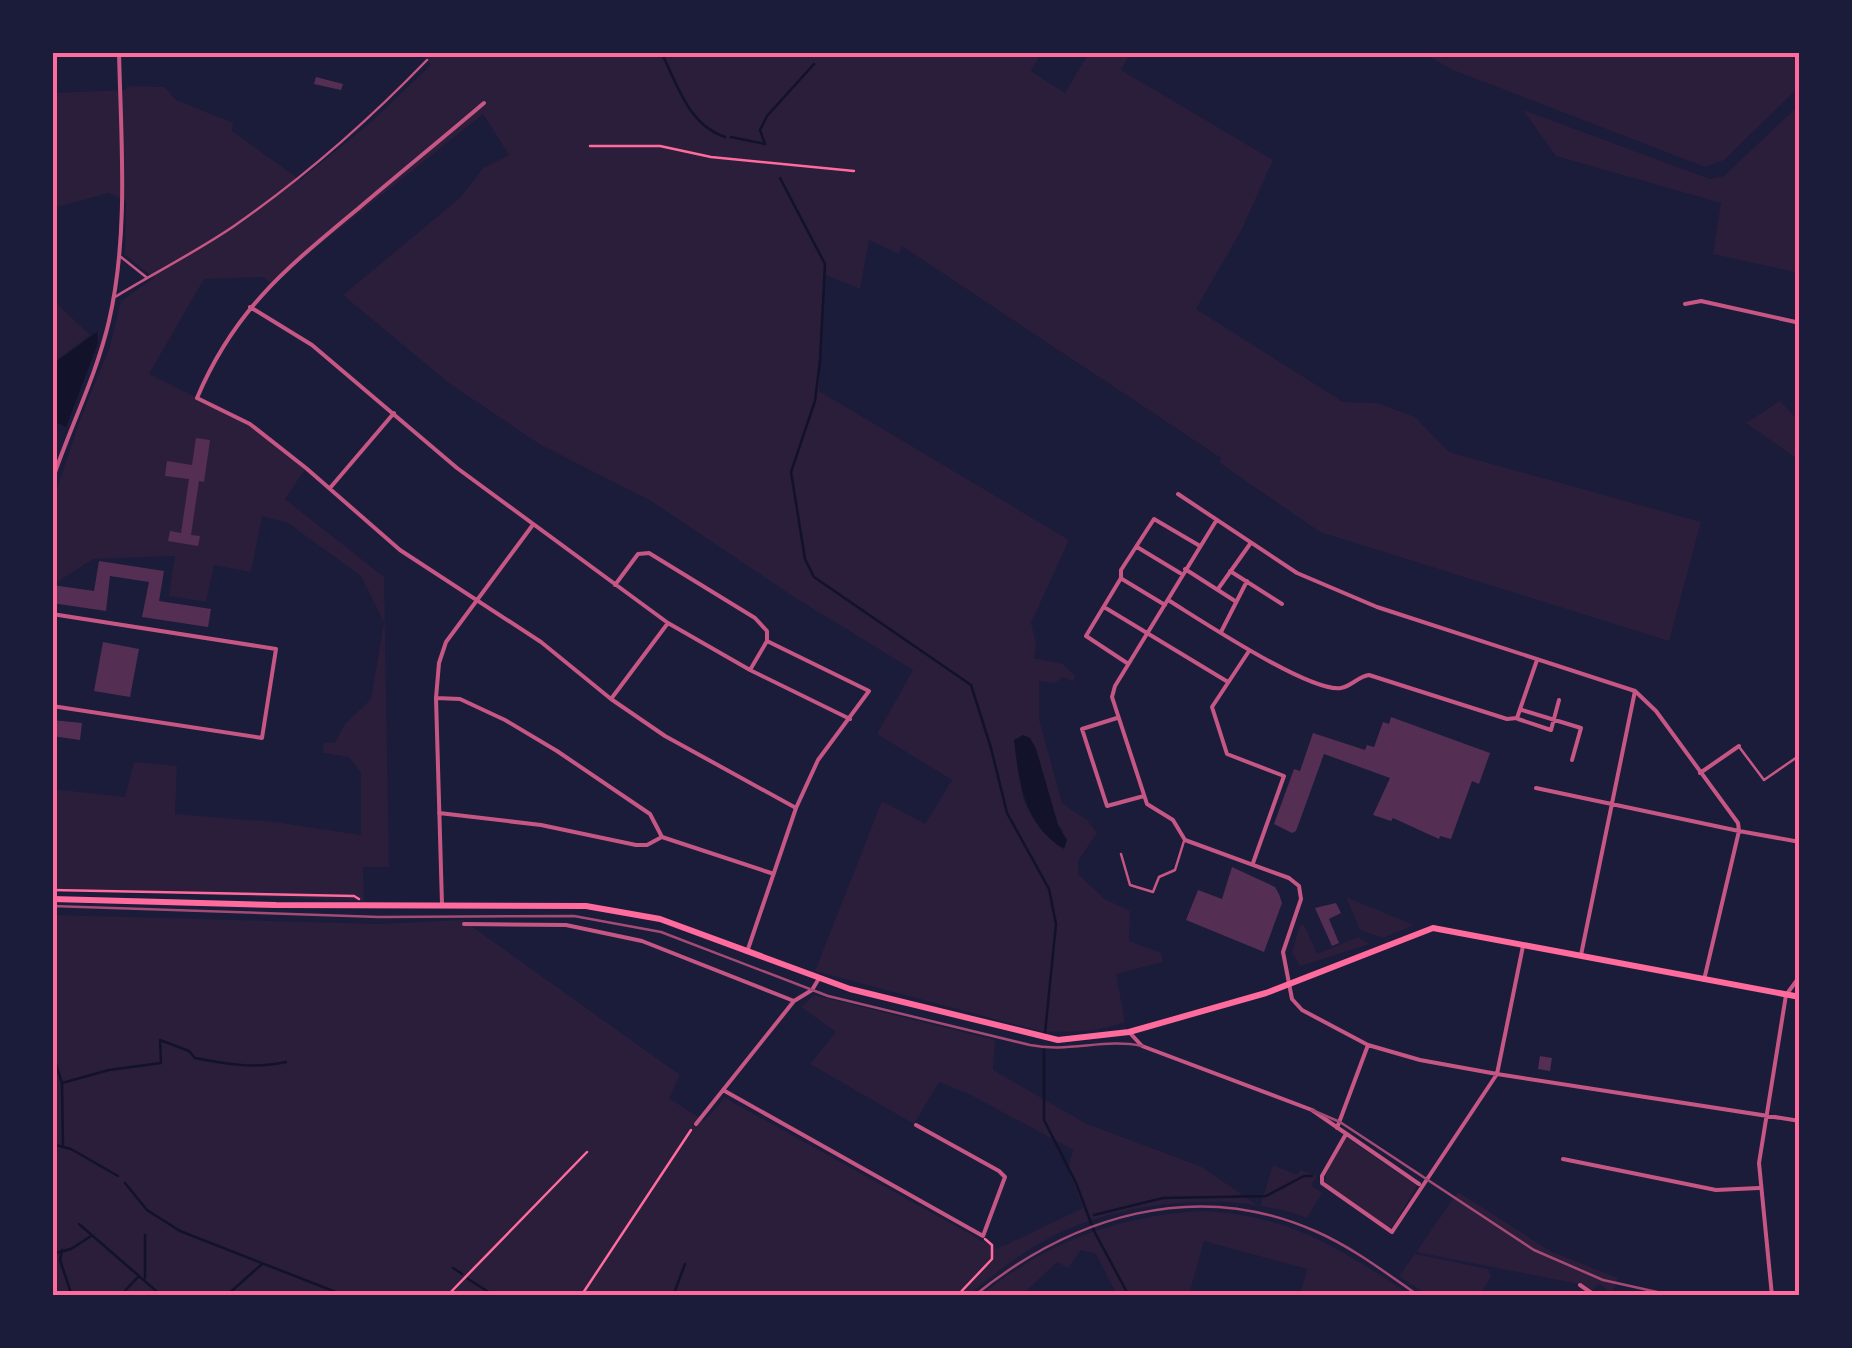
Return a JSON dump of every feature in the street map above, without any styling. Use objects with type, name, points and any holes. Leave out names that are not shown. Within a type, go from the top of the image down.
[{"type":"main road","points":[[52,899],[586,906],[660,919],[818,979],[1042,1038],[1076,1040],[1129,1032],[1288,986],[1433,928],[1800,998]]},
{"type":"street","points":[[52,481],[94,374],[114,298],[120,256],[120,52]]},
{"type":"street","points":[[484,103],[279,275],[249,307],[212,362],[197,398],[250,424],[400,550],[541,642],[664,736],[796,808]]},
{"type":"street","points":[[1685,304],[1701,300],[1800,324]]},
{"type":"street","points":[[249,307],[312,345],[457,468],[668,623],[750,670],[850,719]]},
{"type":"street","points":[[330,488],[394,413]]},
{"type":"street","points":[[1178,494],[1297,573],[1377,607],[1635,691],[1656,711],[1738,823],[1704,980]]},
{"type":"street","points":[[1129,664],[1086,636],[1121,578],[1121,570],[1154,518],[1200,546]]},
{"type":"street","points":[[1216,521],[1112,697],[1147,804],[1173,820],[1185,840],[1289,878],[1302,892],[1284,942],[1288,986],[1300,1008],[1368,1045],[1420,1060],[1800,1121]]},
{"type":"street","points":[[442,904],[438,663],[446,642],[532,526]]},
{"type":"street","points":[[1217,590],[1250,544]]},
{"type":"street","points":[[1137,547],[1235,601]]},
{"type":"street","points":[[615,585],[638,554],[648,554],[754,618],[767,631],[767,641],[750,670]]},
{"type":"street","points":[[1230,571],[1282,604]]},
{"type":"street","points":[[1121,578],[1221,632],[1248,651],[1337,689],[1369,675],[1551,730],[1559,700]]},
{"type":"street","points":[[1221,632],[1246,582]]},
{"type":"street","points":[[1104,606],[1228,682]]},
{"type":"street","points":[[52,614],[276,650],[262,738],[52,706]]},
{"type":"street","points":[[611,699],[668,623]]},
{"type":"street","points":[[747,952],[796,808],[818,760],[869,692],[767,641]]},
{"type":"street","points":[[1248,651],[1212,707],[1227,754],[1284,776],[1252,864]]},
{"type":"street","points":[[1517,718],[1538,660]]},
{"type":"street","points":[[1581,955],[1635,691]]},
{"type":"street","points":[[436,698],[460,700],[505,720],[556,751],[650,814],[662,837],[773,874]]},
{"type":"street","points":[[1522,710],[1581,728],[1572,760]]},
{"type":"street","points":[[1119,717],[1082,729],[1108,806],[1144,796]]},
{"type":"street","points":[[1700,774],[1739,746]]},
{"type":"street","points":[[1536,788],[1800,842]]},
{"type":"street","points":[[440,814],[541,825],[636,845],[662,837]]},
{"type":"street","points":[[464,924],[566,926],[642,941],[794,1000]]},
{"type":"street","points":[[1346,1134],[1322,1176],[1322,1183],[1392,1232],[1496,1074],[1523,944]]},
{"type":"street","points":[[1772,1296],[1759,1163],[1786,995],[1800,976]]},
{"type":"street","points":[[696,1124],[794,1000],[812,990],[818,979]]},
{"type":"street","points":[[1129,1032],[1142,1046],[1312,1110],[1420,1185]]},
{"type":"street","points":[[1337,1128],[1368,1045]]},
{"type":"street","points":[[723,1090],[983,1236],[1005,1177],[916,1125]]},
{"type":"street","points":[[1563,1158],[1716,1190],[1759,1188]]},
{"type":"street","points":[[1580,1285],[1596,1296]]},
{"type":"lane","points":[[114,298],[232,227],[297,178],[387,101],[426,60]]},
{"type":"lane","points":[[120,256],[147,278]]},
{"type":"lane","points":[[1739,746],[1764,780],[1800,755]]},
{"type":"lane","points":[[1120,854],[1130,884],[1153,892],[1159,876],[1175,870],[1185,840]]},
{"type":"path","points":[[590,146],[660,146],[711,157],[854,171]]},
{"type":"path","points":[[52,890],[354,896],[363,904]]},
{"type":"path","points":[[582,1296],[696,1124]]},
{"type":"path","points":[[447,1296],[587,1152]]},
{"type":"path","points":[[957,1296],[992,1259],[992,1245],[983,1236]]},
{"type":"shaded area","points":[[1131,52],[1121,70],[1273,160],[1242,229],[1196,309],[1343,402],[1377,403],[1415,417],[1449,452],[1701,522],[1669,641],[1320,532],[1220,463],[1221,458],[902,246],[899,254],[869,240],[860,289],[824,274],[819,391],[1069,540],[1031,623],[1036,644],[1034,658],[1063,664],[1075,676],[1073,681],[1063,677],[1055,683],[1039,681],[1039,719],[1062,803],[1087,820],[1097,833],[1078,861],[1078,874],[1105,899],[1130,911],[1129,941],[1161,953],[1163,962],[1116,974],[1125,1022],[1072,1032],[1040,1031],[815,971],[882,801],[925,824],[952,780],[877,734],[913,670],[794,597],[651,501],[541,445],[450,384],[343,295],[461,197],[483,168],[509,155],[483,114],[272,283],[263,277],[204,279],[149,374],[250,424],[306,468],[285,499],[384,577],[389,867],[363,867],[364,901],[53,889],[53,789],[125,797],[134,762],[177,766],[175,814],[275,822],[361,835],[361,773],[349,757],[323,753],[324,743],[335,743],[345,724],[371,699],[384,622],[361,576],[288,523],[262,516],[251,572],[214,565],[206,602],[169,596],[175,556],[93,559],[59,581],[53,580],[52,504],[80,420],[109,349],[121,301],[154,278],[125,255],[126,201],[108,193],[53,208],[53,93],[126,90],[127,86],[165,87],[176,100],[233,123],[232,131],[300,180],[370,123],[431,65],[421,53],[1041,53],[1031,71],[1065,93],[1089,53]],"holes":[[[1036,749],[1058,825],[1064,831],[1037,823],[1022,794],[1022,779]]]},
{"type":"shaded area","points":[[1422,53],[1799,53],[1799,87],[1724,160],[1705,167],[1453,70]]},
{"type":"shaded area","points":[[1799,105],[1799,273],[1713,254],[1721,203],[1556,156],[1523,110],[1710,179],[1724,176]]},
{"type":"shaded area","points":[[53,300],[90,335],[52,363]]},
{"type":"shaded area","points":[[97,332],[98,343],[66,427],[53,421],[53,364]]},
{"type":"shaded area","points":[[1780,401],[1799,421],[1799,460],[1746,423]]},
{"type":"shaded area","points":[[1023,735],[1030,738],[1036,749],[1058,825],[1067,840],[1064,849],[1040,828],[1026,802],[1014,740]]},
{"type":"shaded area","points":[[1346,897],[1414,925],[1383,938],[1360,930]]},
{"type":"shaded area","points":[[53,915],[379,924],[463,920],[680,1075],[669,1098],[704,1121],[725,1098],[997,1249],[1083,1208],[1068,1168],[1073,1150],[939,1082],[914,1124],[810,1064],[836,1032],[801,1007],[814,995],[995,1040],[993,1070],[1087,1124],[1202,1167],[1258,1206],[1181,1203],[1085,1222],[1033,1247],[968,1295],[53,1296]]},
{"type":"shaded area","points":[[1300,925],[1304,925],[1317,954],[1358,937],[1370,944],[1300,966],[1292,952]]},
{"type":"shaded area","points":[[1346,1137],[1417,1186],[1391,1229],[1326,1184],[1325,1176]]},
{"type":"shaded area","points":[[1273,1165],[1297,1175],[1301,1170],[1317,1176],[1311,1185],[1322,1193],[1307,1218],[1260,1206]]},
{"type":"shaded area","points":[[1458,1192],[1550,1251],[1618,1278],[1612,1293],[1599,1284],[1593,1290],[1416,1252]]},
{"type":"shaded area","points":[[1201,1211],[1261,1219],[1312,1237],[1411,1295],[1300,1295],[1307,1269],[1204,1241],[1189,1295],[1117,1295],[1096,1254],[1081,1250],[1068,1268],[1057,1262],[1022,1295],[981,1295],[1031,1260],[1084,1235],[1140,1219]]},
{"type":"shaded area","points":[[1415,1254],[1488,1269],[1491,1277],[1480,1295],[1427,1295],[1399,1276]]},
{"type":"building","points":[[316,77],[343,84],[341,90],[314,84]]},
{"type":"building","points":[[196,438],[210,440],[191,535],[200,536],[198,546],[168,541],[170,531],[181,533],[189,479],[165,476],[167,461],[192,465]]},
{"type":"building","points":[[99,561],[164,571],[159,601],[211,609],[208,627],[142,617],[149,582],[110,576],[106,611],[52,603],[52,585],[94,591]]},
{"type":"building","points":[[103,642],[139,649],[130,697],[94,691]]},
{"type":"building","points":[[1391,717],[1490,753],[1479,784],[1472,781],[1451,839],[1439,839],[1393,818],[1391,821],[1373,815],[1390,778],[1324,754],[1296,831],[1292,833],[1274,824],[1294,769],[1300,771],[1313,733],[1365,750],[1367,745],[1374,747],[1383,722],[1389,724]]},
{"type":"building","points":[[52,720],[82,723],[80,740],[52,736]]},
{"type":"building","points":[[1232,867],[1275,887],[1279,894],[1282,903],[1264,952],[1186,920],[1198,890],[1222,899]]},
{"type":"building","points":[[1336,903],[1341,913],[1329,919],[1339,943],[1332,946],[1315,908]]},
{"type":"building","points":[[1540,1056],[1552,1058],[1550,1071],[1538,1069]]},
{"type":"waterway","points":[[661,52],[693,114],[725,137]]},
{"type":"waterway","points":[[731,137],[765,144],[760,130],[767,116],[814,64]]},
{"type":"waterway","points":[[780,178],[825,264],[815,401],[791,472],[805,559],[814,577],[971,685],[1007,813],[1049,889],[1056,924],[1045,1033]]},
{"type":"waterway","points":[[62,1083],[109,1070],[161,1063],[160,1040],[189,1051],[195,1058],[229,1064],[286,1062]]},
{"type":"waterway","points":[[1044,1050],[1044,1120],[1076,1183],[1094,1231],[1129,1296]]},
{"type":"waterway","points":[[52,1052],[62,1083],[63,1147]]},
{"type":"waterway","points":[[52,1144],[71,1149],[118,1176]]},
{"type":"waterway","points":[[1094,1215],[1163,1198],[1266,1196],[1304,1176],[1312,1176]]},
{"type":"waterway","points":[[125,1183],[147,1210],[180,1231],[346,1296]]},
{"type":"waterway","points":[[79,1224],[162,1296]]},
{"type":"waterway","points":[[145,1235],[145,1278]]},
{"type":"waterway","points":[[52,1254],[71,1249],[91,1236]]},
{"type":"waterway","points":[[62,1250],[60,1260],[72,1296]]},
{"type":"waterway","points":[[226,1296],[262,1264]]},
{"type":"waterway","points":[[673,1296],[685,1264]]},
{"type":"waterway","points":[[453,1268],[462,1274]]},
{"type":"waterway","points":[[120,1296],[139,1276]]},
{"type":"waterway","points":[[468,1279],[495,1296]]},
{"type":"tram line","points":[[52,906],[379,917],[574,916],[661,932],[828,996],[1030,1045],[1142,1046]]},
{"type":"tram line","points":[[1312,1110],[1340,1122],[1534,1250],[1603,1280],[1675,1296]]},
{"type":"railway","points":[[974,1296],[1012,1268],[1093,1226],[1180,1207],[1270,1215],[1315,1231],[1419,1296]]}]
